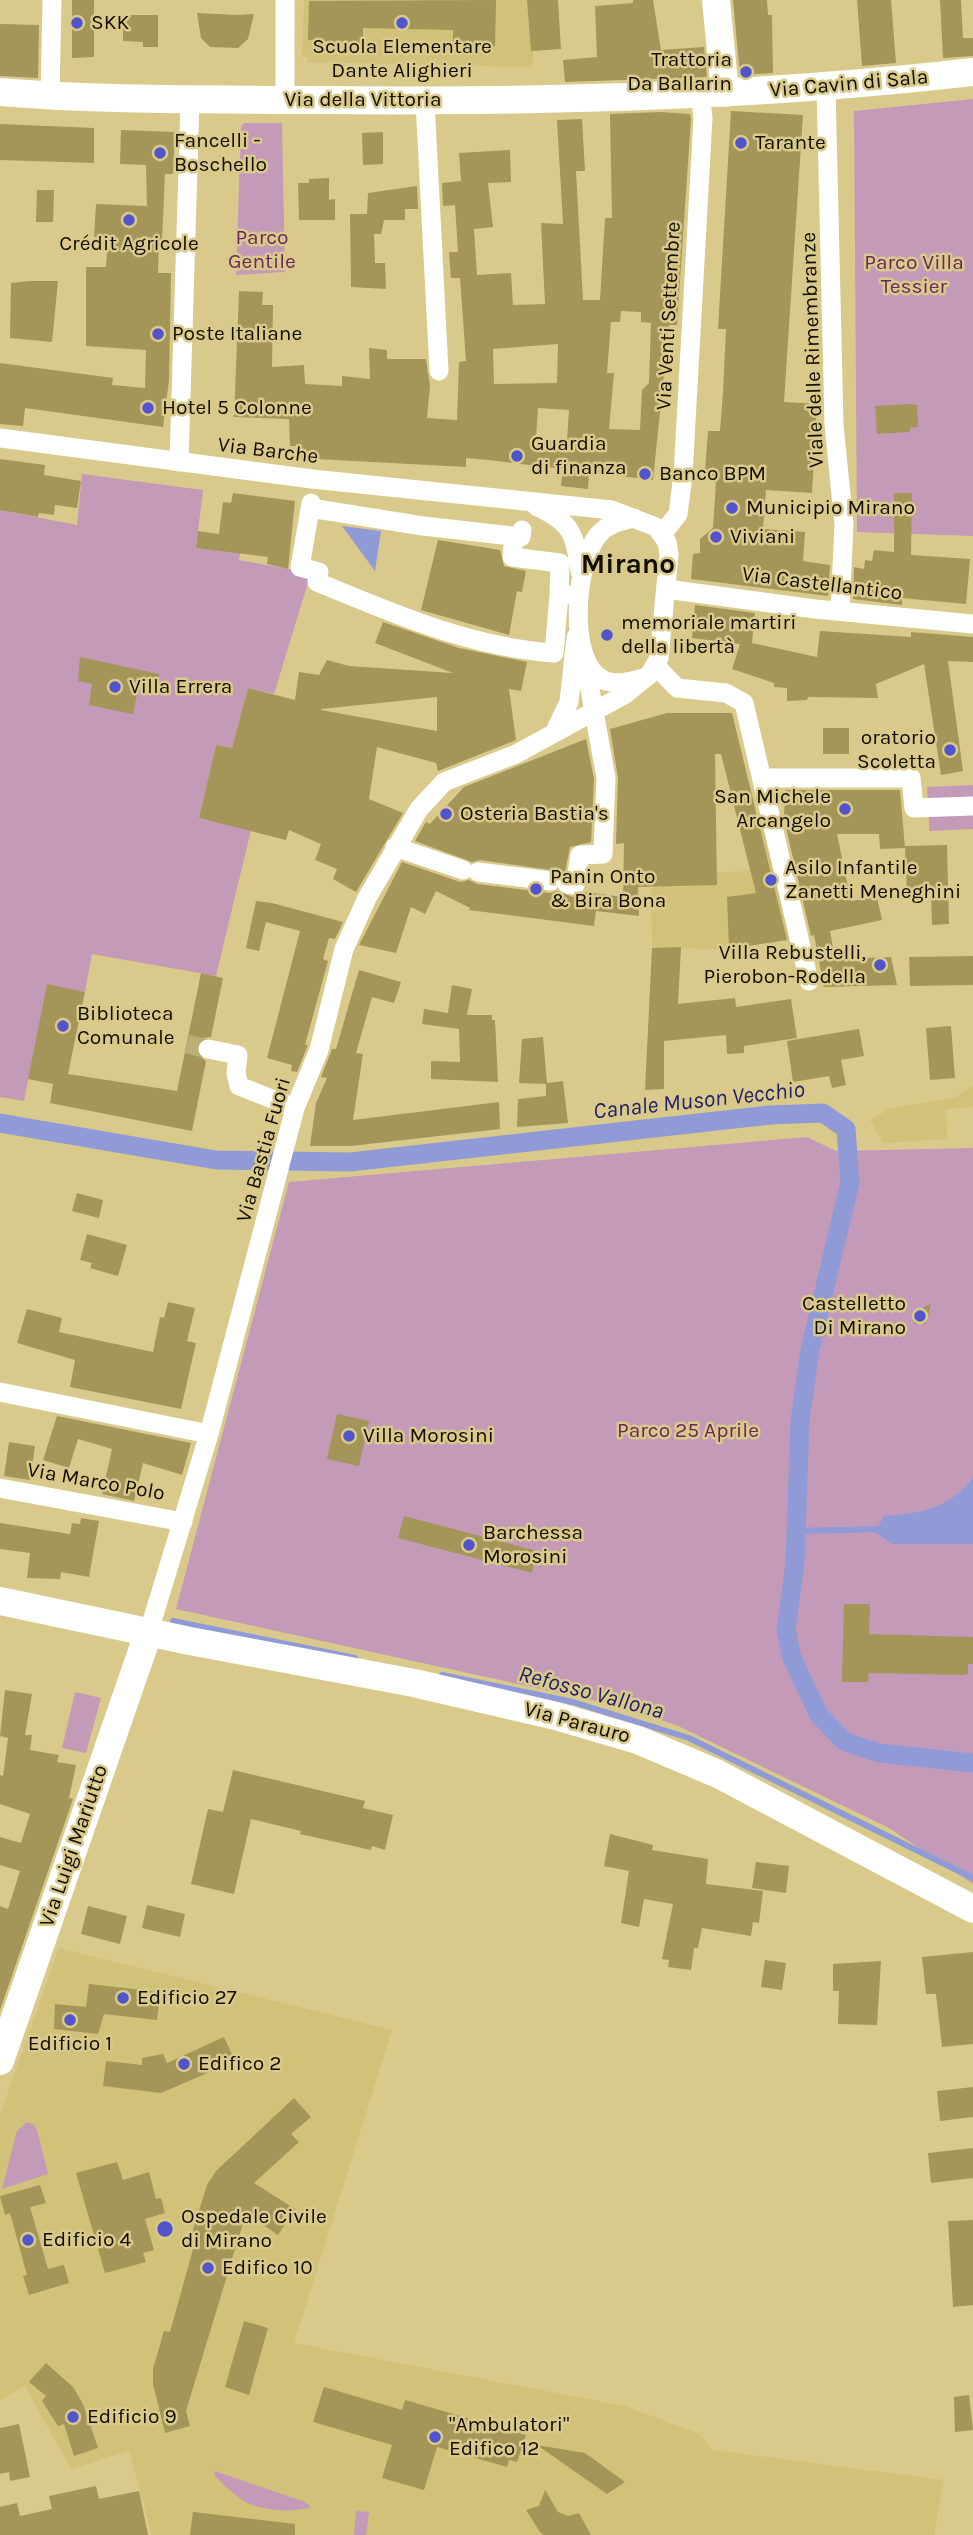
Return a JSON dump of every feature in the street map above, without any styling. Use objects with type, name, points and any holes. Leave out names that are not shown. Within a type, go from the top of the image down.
[{"type":"main road","points":[[713,94],[716,0]]},
{"type":"main road","name":"Via Cavin di Sala","points":[[713,94],[826,87],[973,72]]},
{"type":"main road","name":"Via della Vittoria","points":[[0,92],[191,101],[425,101],[713,94]]},
{"type":"main road","name":"Via Parauro","points":[[0,1601],[414,1682],[556,1716],[638,1740],[718,1774],[973,1909]]},
{"type":"main road","name":"Via Luigi Mariutto","points":[[0,2061],[149,1631]]},
{"type":"street","points":[[50,96],[52,0]]},
{"type":"street","points":[[285,0],[285,100]]},
{"type":"street","name":"Viale delle Rimembranze","points":[[826,87],[834,425],[844,525],[840,611]]},
{"type":"street","name":"Via Venti Settembre","points":[[663,533],[678,514],[684,461],[703,118],[713,94]]},
{"type":"street","points":[[179,462],[191,101]]},
{"type":"street","points":[[425,101],[439,371]]},
{"type":"street","name":"Via Barche","points":[[0,438],[532,504],[585,506],[612,510],[646,522],[663,533]]},
{"type":"street","name":"Via Barche","points":[[532,504],[559,517],[569,527],[577,548],[570,590]]},
{"type":"street","points":[[395,848],[471,871],[575,884],[580,855],[603,854],[606,778],[579,626],[570,590],[560,563],[512,557],[518,533],[424,526],[310,505],[300,567],[319,572],[317,582],[404,618],[522,651],[554,653],[570,590],[597,535],[606,527],[634,518]]},
{"type":"street","points":[[651,672],[666,589],[669,554],[663,533]]},
{"type":"street","name":"Via Castellantico","points":[[666,589],[840,611],[973,624]]},
{"type":"street","points":[[556,730],[563,721],[569,702],[571,664],[579,626]]},
{"type":"street","points":[[585,662],[607,681],[651,672],[677,688],[726,693],[742,699],[750,719],[809,981]]},
{"type":"street","name":"Via Bastia Fuori","points":[[149,1631],[209,1434],[295,1108],[319,1049],[344,949],[367,898],[419,809],[444,782],[516,754],[624,695],[651,672]]},
{"type":"street","points":[[763,778],[911,778],[914,808],[973,806]]},
{"type":"street","points":[[208,1049],[238,1055],[236,1073],[239,1086],[295,1108]]},
{"type":"street","points":[[0,1392],[209,1434]]},
{"type":"street","name":"Via Marco Polo","points":[[0,1488],[183,1522]]},
{"type":"shaded area","points":[[304,0],[558,0],[549,50],[533,51],[533,67],[307,62],[307,57],[302,57]]},
{"type":"shaded area","points":[[761,820],[791,939],[768,944],[755,893],[728,897],[729,949],[652,948],[651,888],[663,887],[661,840],[672,871],[673,887],[700,886],[700,873],[750,871],[739,826]]},
{"type":"shaded area","points":[[973,1086],[973,1107],[945,1109],[948,1139],[883,1143],[870,1120],[889,1109],[956,1097]]},
{"type":"shaded area","name":"Ospedale Civile di Mirano","points":[[59,1948],[392,2030],[294,2343],[625,2406],[700,2434],[713,2450],[944,2480],[934,2535],[152,2535],[129,2451],[71,2469],[25,2386],[0,2400],[0,2115]]},
{"type":"green space","name":"Parco Villa Tessier","points":[[973,99],[973,536],[857,532],[854,111]]},
{"type":"green space","name":"Parco Gentile","points":[[244,123],[282,123],[285,272],[236,275],[241,127]]},
{"type":"green space","points":[[82,474],[203,490],[196,548],[240,553],[239,560],[311,573],[274,694],[248,688],[232,748],[216,745],[199,818],[251,830],[216,976],[92,954],[85,992],[47,985],[24,1101],[0,1097],[0,510],[77,525]]},
{"type":"green space","points":[[973,785],[973,800],[928,802],[927,787]]},
{"type":"green space","points":[[973,814],[973,829],[929,831],[929,815]]},
{"type":"green space","name":"Parco 25 Aprile","points":[[807,1137],[836,1151],[973,1148],[973,1884],[889,1828],[676,1725],[605,1703],[176,1609],[289,1182]]},
{"type":"green space","points":[[75,1692],[101,1698],[86,1753],[62,1748]]},
{"type":"green space","points":[[27,2122],[33,2124],[37,2130],[48,2174],[2,2189],[17,2131]]},
{"type":"green space","points":[[215,2471],[305,2502],[311,2507],[277,2510],[251,2504],[214,2475]]},
{"type":"green space","points":[[356,2511],[369,2512],[366,2535],[354,2535]]},
{"type":"water","points":[[342,526],[381,531],[375,571]]},
{"type":"water","points":[[973,1477],[973,1544],[892,1544],[875,1532],[884,1516],[934,1507],[955,1496]]},
{"type":"building","points":[[72,0],[94,0],[94,57],[72,58]]},
{"type":"building","name":"Scuola Elementare Dante Alighieri","points":[[496,0],[495,46],[453,46],[453,30],[363,28],[363,44],[308,40],[309,1]]},
{"type":"building","points":[[527,0],[558,0],[561,49],[531,51]]},
{"type":"building","points":[[633,0],[653,0],[661,50],[704,47],[707,77],[565,82],[563,60],[597,57],[595,6],[633,3]]},
{"type":"building","points":[[733,0],[767,0],[768,15],[772,15],[773,73],[740,75]]},
{"type":"building","points":[[857,0],[891,0],[896,63],[862,66]]},
{"type":"building","points":[[940,0],[961,0],[963,38],[973,38],[973,56],[943,58]]},
{"type":"building","points":[[197,13],[254,14],[248,39],[238,48],[210,47],[201,38]]},
{"type":"building","points":[[123,15],[158,15],[158,47],[143,47],[143,42],[123,41]]},
{"type":"building","points":[[0,24],[39,25],[38,78],[0,76]]},
{"type":"building","points":[[731,111],[803,115],[784,402],[817,404],[812,493],[766,490],[763,529],[805,532],[803,561],[830,565],[828,596],[691,579],[693,554],[700,553],[700,539],[713,528],[716,481],[705,471],[708,431],[720,431],[723,393],[726,329],[718,329]]},
{"type":"building","points":[[661,112],[690,114],[691,118],[677,325],[669,325],[653,480],[589,472],[588,489],[561,486],[563,469],[488,460],[466,458],[466,467],[298,458],[298,446],[290,446],[289,419],[234,417],[239,291],[263,292],[262,305],[273,305],[272,367],[304,365],[305,384],[342,386],[342,376],[370,379],[369,348],[387,350],[387,359],[426,359],[430,386],[427,418],[457,420],[459,362],[466,361],[460,278],[451,278],[449,252],[458,252],[455,205],[443,206],[442,183],[461,181],[459,153],[510,150],[511,182],[488,183],[493,227],[474,229],[477,275],[511,273],[513,305],[545,304],[541,223],[563,224],[557,120],[582,119],[585,171],[576,171],[583,300],[600,300],[605,218],[612,218],[610,114]],"holes":[[[621,311],[641,312],[641,322],[651,323],[649,383],[642,390],[640,430],[609,429],[614,373],[607,373],[611,322],[620,322]],[[558,344],[557,383],[494,384],[493,349]],[[538,408],[569,410],[567,441],[536,439]]]},
{"type":"building","points":[[0,124],[94,128],[94,163],[0,160]]},
{"type":"building","points":[[121,130],[175,132],[173,174],[165,174],[162,240],[159,240],[158,273],[171,273],[169,380],[163,427],[25,408],[23,426],[0,424],[0,363],[113,378],[112,385],[145,388],[146,350],[86,346],[86,267],[106,267],[108,237],[94,237],[96,204],[147,206],[146,165],[120,164]]},
{"type":"building","points":[[383,132],[383,164],[363,165],[362,133]]},
{"type":"building","points":[[329,178],[329,200],[335,199],[335,220],[299,220],[298,183],[309,183],[309,179]]},
{"type":"building","points":[[417,186],[418,209],[405,209],[405,220],[384,220],[381,234],[374,234],[375,263],[385,263],[386,289],[351,287],[350,214],[367,214],[368,193]]},
{"type":"building","points":[[37,190],[54,190],[53,222],[36,222]]},
{"type":"building","points":[[58,281],[52,342],[10,338],[11,283]]},
{"type":"building","points":[[917,405],[918,427],[910,428],[910,432],[877,434],[875,406]]},
{"type":"building","points":[[0,459],[45,465],[44,475],[81,481],[77,508],[55,505],[54,515],[39,513],[38,517],[0,510]]},
{"type":"building","points":[[233,493],[295,501],[288,569],[267,564],[268,557],[196,548],[198,531],[219,534],[223,502],[231,503]]},
{"type":"building","points":[[894,493],[912,493],[911,555],[970,559],[966,604],[902,598],[902,605],[853,599],[854,567],[864,569],[865,560],[872,561],[874,550],[894,552]]},
{"type":"building","points":[[438,540],[500,550],[504,566],[526,571],[522,592],[517,591],[509,635],[421,610]]},
{"type":"building","points":[[695,605],[755,613],[752,643],[817,657],[820,631],[911,637],[911,632],[973,637],[973,662],[948,661],[963,771],[941,775],[924,664],[876,684],[878,698],[808,697],[807,700],[787,701],[787,688],[774,687],[774,683],[732,669],[740,644],[692,638]]},
{"type":"building","points":[[383,622],[459,648],[527,662],[521,691],[509,689],[516,740],[438,771],[436,763],[377,747],[369,799],[403,813],[356,892],[333,879],[337,869],[315,860],[321,844],[289,830],[286,840],[199,818],[216,745],[232,748],[248,688],[295,700],[299,672],[319,675],[327,660],[349,666],[453,673],[375,643]],"holes":[[[437,697],[437,731],[321,710],[321,709]]]},
{"type":"building","name":"Villa Errera","points":[[80,657],[159,674],[156,688],[139,685],[133,714],[89,705],[92,684],[78,681]]},
{"type":"building","points":[[667,713],[732,713],[787,940],[729,949],[727,897],[756,893],[721,754],[715,754],[717,885],[638,887],[639,916],[596,911],[594,926],[469,910],[470,908],[436,891],[425,914],[411,907],[396,953],[359,945],[402,862],[460,882],[469,880],[477,884],[550,893],[557,891],[573,897],[585,892],[623,897],[624,843],[616,844],[618,778],[610,729]]},
{"type":"building","points":[[823,728],[849,728],[849,754],[823,754]]},
{"type":"building","points":[[586,739],[594,779],[591,842],[570,847],[565,872],[480,860],[472,862],[415,841],[426,822],[430,824],[464,787]]},
{"type":"building","points":[[785,790],[900,790],[905,848],[880,849],[879,834],[837,834],[851,901],[877,897],[882,920],[830,931],[835,959],[891,957],[897,985],[824,987],[814,935],[811,936],[784,819]]},
{"type":"building","points":[[947,845],[949,924],[932,925],[931,894],[907,894],[905,846]]},
{"type":"building","points":[[256,901],[343,922],[335,939],[329,938],[323,959],[328,961],[305,1045],[308,1045],[297,1072],[291,1071],[292,1065],[267,1058],[300,931],[266,922],[259,951],[246,948]]},
{"type":"building","points":[[681,947],[678,1004],[735,998],[736,1007],[791,999],[797,1038],[744,1046],[744,1053],[727,1054],[726,1035],[664,1041],[664,1089],[645,1090],[652,948]]},
{"type":"building","points":[[973,956],[973,985],[910,986],[909,957]]},
{"type":"building","points":[[359,970],[401,982],[394,1003],[372,997],[356,1053],[363,1054],[353,1120],[499,1102],[500,1129],[351,1146],[310,1146],[316,1103],[327,1078],[321,1077],[332,1049],[336,1049]]},
{"type":"building","points":[[201,973],[223,978],[211,1037],[203,1038],[196,1046],[197,1054],[206,1061],[192,1131],[50,1103],[53,1084],[28,1079],[47,984],[85,992],[68,1074],[177,1091]]},
{"type":"building","points":[[452,985],[472,989],[467,1015],[492,1015],[492,1020],[495,1020],[498,1082],[431,1079],[431,1061],[460,1062],[459,1029],[422,1024],[424,1009],[448,1013]]},
{"type":"building","points":[[951,1026],[955,1078],[930,1080],[926,1028]]},
{"type":"building","points":[[859,1029],[864,1056],[841,1060],[846,1085],[832,1088],[829,1076],[793,1082],[787,1041]]},
{"type":"building","points":[[543,1037],[547,1083],[563,1081],[568,1123],[517,1127],[518,1099],[546,1096],[546,1084],[519,1083],[522,1039]]},
{"type":"building","points":[[77,1193],[103,1200],[99,1218],[72,1211]]},
{"type":"building","points":[[87,1234],[127,1245],[118,1276],[90,1268],[92,1263],[80,1260]]},
{"type":"building","points":[[168,1302],[195,1308],[187,1341],[196,1343],[181,1409],[70,1387],[75,1360],[17,1343],[27,1309],[62,1318],[59,1332],[153,1352],[160,1317],[164,1318]]},
{"type":"building","name":"Castelletto Di Mirano","points":[[931,1304],[926,1324],[914,1324],[912,1318],[915,1311]]},
{"type":"building","name":"Villa Morosini","points":[[337,1414],[369,1421],[359,1466],[327,1459]]},
{"type":"building","points":[[57,1416],[191,1443],[182,1475],[143,1463],[134,1501],[102,1494],[112,1449],[78,1439],[69,1468],[43,1460]]},
{"type":"building","points":[[9,1442],[35,1446],[30,1480],[4,1476]]},
{"type":"building","name":"Barchessa Morosini","points":[[404,1516],[537,1551],[532,1573],[398,1538]]},
{"type":"building","points":[[81,1518],[99,1521],[89,1577],[61,1572],[60,1579],[27,1578],[30,1553],[0,1549],[0,1523],[70,1534],[72,1523],[80,1524]]},
{"type":"building","points":[[844,1604],[870,1604],[869,1634],[973,1637],[973,1664],[968,1664],[968,1674],[869,1673],[868,1682],[842,1682]]},
{"type":"building","points":[[5,1690],[32,1694],[25,1735],[32,1735],[30,1750],[59,1755],[57,1762],[76,1765],[69,1798],[73,1799],[0,2010],[0,1906],[8,1909],[20,1871],[0,1865],[0,1837],[21,1843],[30,1814],[0,1804],[0,1775],[3,1776],[8,1738],[0,1736]]},
{"type":"building","points":[[233,1770],[365,1801],[363,1808],[393,1815],[385,1850],[372,1846],[371,1850],[300,1834],[301,1831],[251,1819],[234,1894],[191,1884],[208,1809],[223,1812]]},
{"type":"building","points":[[610,1834],[653,1845],[652,1850],[708,1859],[706,1884],[763,1891],[759,1923],[753,1922],[751,1936],[702,1928],[698,1948],[694,1948],[691,1970],[668,1967],[669,1960],[662,1959],[673,1904],[644,1899],[639,1927],[621,1923],[629,1871],[604,1866]]},
{"type":"building","points":[[756,1862],[789,1866],[786,1893],[752,1888]]},
{"type":"building","points":[[147,1905],[185,1914],[180,1937],[142,1928]]},
{"type":"building","points":[[88,1906],[127,1916],[120,1944],[81,1934]]},
{"type":"building","points":[[973,1952],[973,2044],[942,2047],[936,1994],[926,1994],[922,1957]]},
{"type":"building","points":[[765,1960],[786,1963],[782,1990],[761,1987]]},
{"type":"building","points":[[881,1961],[877,2025],[838,2024],[839,1991],[833,1991],[833,1964]]},
{"type":"building","points":[[89,1984],[160,1992],[157,2020],[104,2014],[98,2034],[54,2029],[55,2004],[86,2007]]},
{"type":"building","name":"Edifico 2","points":[[224,2037],[235,2061],[161,2093],[103,2086],[106,2061],[142,2065],[142,2058],[163,2054],[167,2063]]},
{"type":"building","points":[[973,2087],[973,2117],[940,2121],[937,2091]]},
{"type":"building","name":"Edifico 10","points":[[294,2098],[311,2117],[291,2134],[299,2142],[254,2183],[295,2209],[278,2235],[246,2213],[186,2411],[190,2426],[165,2433],[153,2384],[153,2369],[164,2331],[170,2332],[197,2235],[192,2233],[207,2185],[216,2171]]},
{"type":"building","points":[[973,2148],[973,2178],[931,2183],[928,2153]]},
{"type":"building","points":[[117,2162],[123,2180],[149,2172],[156,2199],[161,2198],[165,2213],[145,2219],[154,2250],[143,2253],[146,2262],[105,2273],[76,2173]]},
{"type":"building","name":"Edificio 4","points":[[40,2185],[46,2203],[30,2207],[48,2269],[64,2265],[69,2283],[29,2295],[23,2276],[27,2275],[10,2213],[5,2215],[0,2196]]},
{"type":"building","points":[[973,2220],[973,2305],[953,2307],[948,2221]]},
{"type":"building","points":[[244,2321],[268,2328],[249,2395],[225,2387]]},
{"type":"building","name":"Edificio 9","points":[[46,2363],[73,2387],[83,2404],[98,2448],[74,2456],[64,2424],[58,2426],[42,2401],[46,2396],[29,2382]]},
{"type":"building","name":"\"Ambulatori\" Edifico 12","points":[[324,2387],[402,2410],[405,2400],[526,2435],[517,2462],[509,2460],[507,2467],[437,2447],[424,2490],[382,2478],[392,2445],[313,2422]]},
{"type":"building","points":[[969,2395],[973,2430],[955,2432],[954,2397]]},
{"type":"building","points":[[19,2424],[30,2477],[10,2481],[9,2472],[0,2474],[0,2428]]},
{"type":"building","points":[[537,2445],[585,2453],[625,2482],[607,2494]]},
{"type":"building","points":[[96,2486],[99,2499],[139,2491],[148,2535],[0,2535],[0,2507],[17,2503],[20,2516],[52,2509],[49,2496]]},
{"type":"building","points":[[545,2490],[558,2512],[568,2516],[579,2513],[591,2535],[544,2535],[540,2532],[526,2510],[539,2506]]},
{"type":"building","points":[[193,2512],[295,2524],[295,2535],[190,2535]]},
{"type":"waterway","name":"Canale Muson Vecchio","points":[[0,1123],[216,1160],[350,1162],[770,1115],[823,1113],[846,1129],[850,1182],[810,1350],[800,1421],[795,1563],[786,1630],[792,1658],[819,1715],[845,1742],[879,1753],[973,1763]]},
{"type":"waterway","points":[[796,1531],[884,1529]]},
{"type":"waterway","name":"Refosso Vallona","points":[[173,1621],[355,1658]]},
{"type":"waterway","name":"Refosso Vallona","points":[[442,1675],[573,1702],[689,1738],[973,1878]]},
{"type":"tunnel","points":[[187,1044],[208,1049]]},
{"type":"place","name":"SKK","points":[[77,23]]},
{"type":"place","name":"Scuola Elementare Dante Alighieri","points":[[402,23]]},
{"type":"place","name":"Trattoria Da Ballarin","points":[[746,72]]},
{"type":"place","name":"Tarante","points":[[741,143]]},
{"type":"place","name":"Fancelli - Boschello","points":[[160,153]]},
{"type":"place","name":"Crédit Agricole","points":[[129,220]]},
{"type":"place","name":"Poste Italiane","points":[[158,334]]},
{"type":"place","name":"Hotel 5 Colonne","points":[[148,408]]},
{"type":"place","name":"Guardia di finanza","points":[[517,456]]},
{"type":"place","name":"Banco BPM","points":[[645,474]]},
{"type":"place","name":"Municipio Mirano","points":[[732,508]]},
{"type":"place","name":"Viviani","points":[[716,537]]},
{"type":"place","name":"memoriale martiri della libertà","points":[[607,635]]},
{"type":"place","name":"Villa Errera","points":[[115,687]]},
{"type":"place","name":"oratorio Scoletta","points":[[950,750]]},
{"type":"place","name":"San Michele Arcangelo","points":[[845,809]]},
{"type":"place","name":"Osteria Bastia's","points":[[446,814]]},
{"type":"place","name":"Asilo Infantile Zanetti Meneghini","points":[[771,880]]},
{"type":"place","name":"Panin Onto & Bira Bona","points":[[536,889]]},
{"type":"place","name":"Villa Rebustelli, Pierobon-Rodella","points":[[880,965]]},
{"type":"place","name":"Biblioteca Comunale","points":[[63,1026]]},
{"type":"place","name":"Castelletto Di Mirano","points":[[920,1316]]},
{"type":"place","name":"Villa Morosini","points":[[349,1436]]},
{"type":"place","name":"Barchessa Morosini","points":[[469,1545]]},
{"type":"place","name":"Edificio 27","points":[[123,1998]]},
{"type":"place","name":"Edificio 1","points":[[70,2020]]},
{"type":"place","name":"Edifico 2","points":[[184,2064]]},
{"type":"place","name":"Ospedale Civile di Mirano","points":[[165,2229]]},
{"type":"place","name":"Edificio 4","points":[[28,2240]]},
{"type":"place","name":"Edifico 10","points":[[208,2268]]},
{"type":"place","name":"Edificio 9","points":[[73,2417]]},
{"type":"place","name":"\"Ambulatori\" Edifico 12","points":[[435,2437]]},
{"type":"district","name":"Mirano","points":[[628,565]]}]
